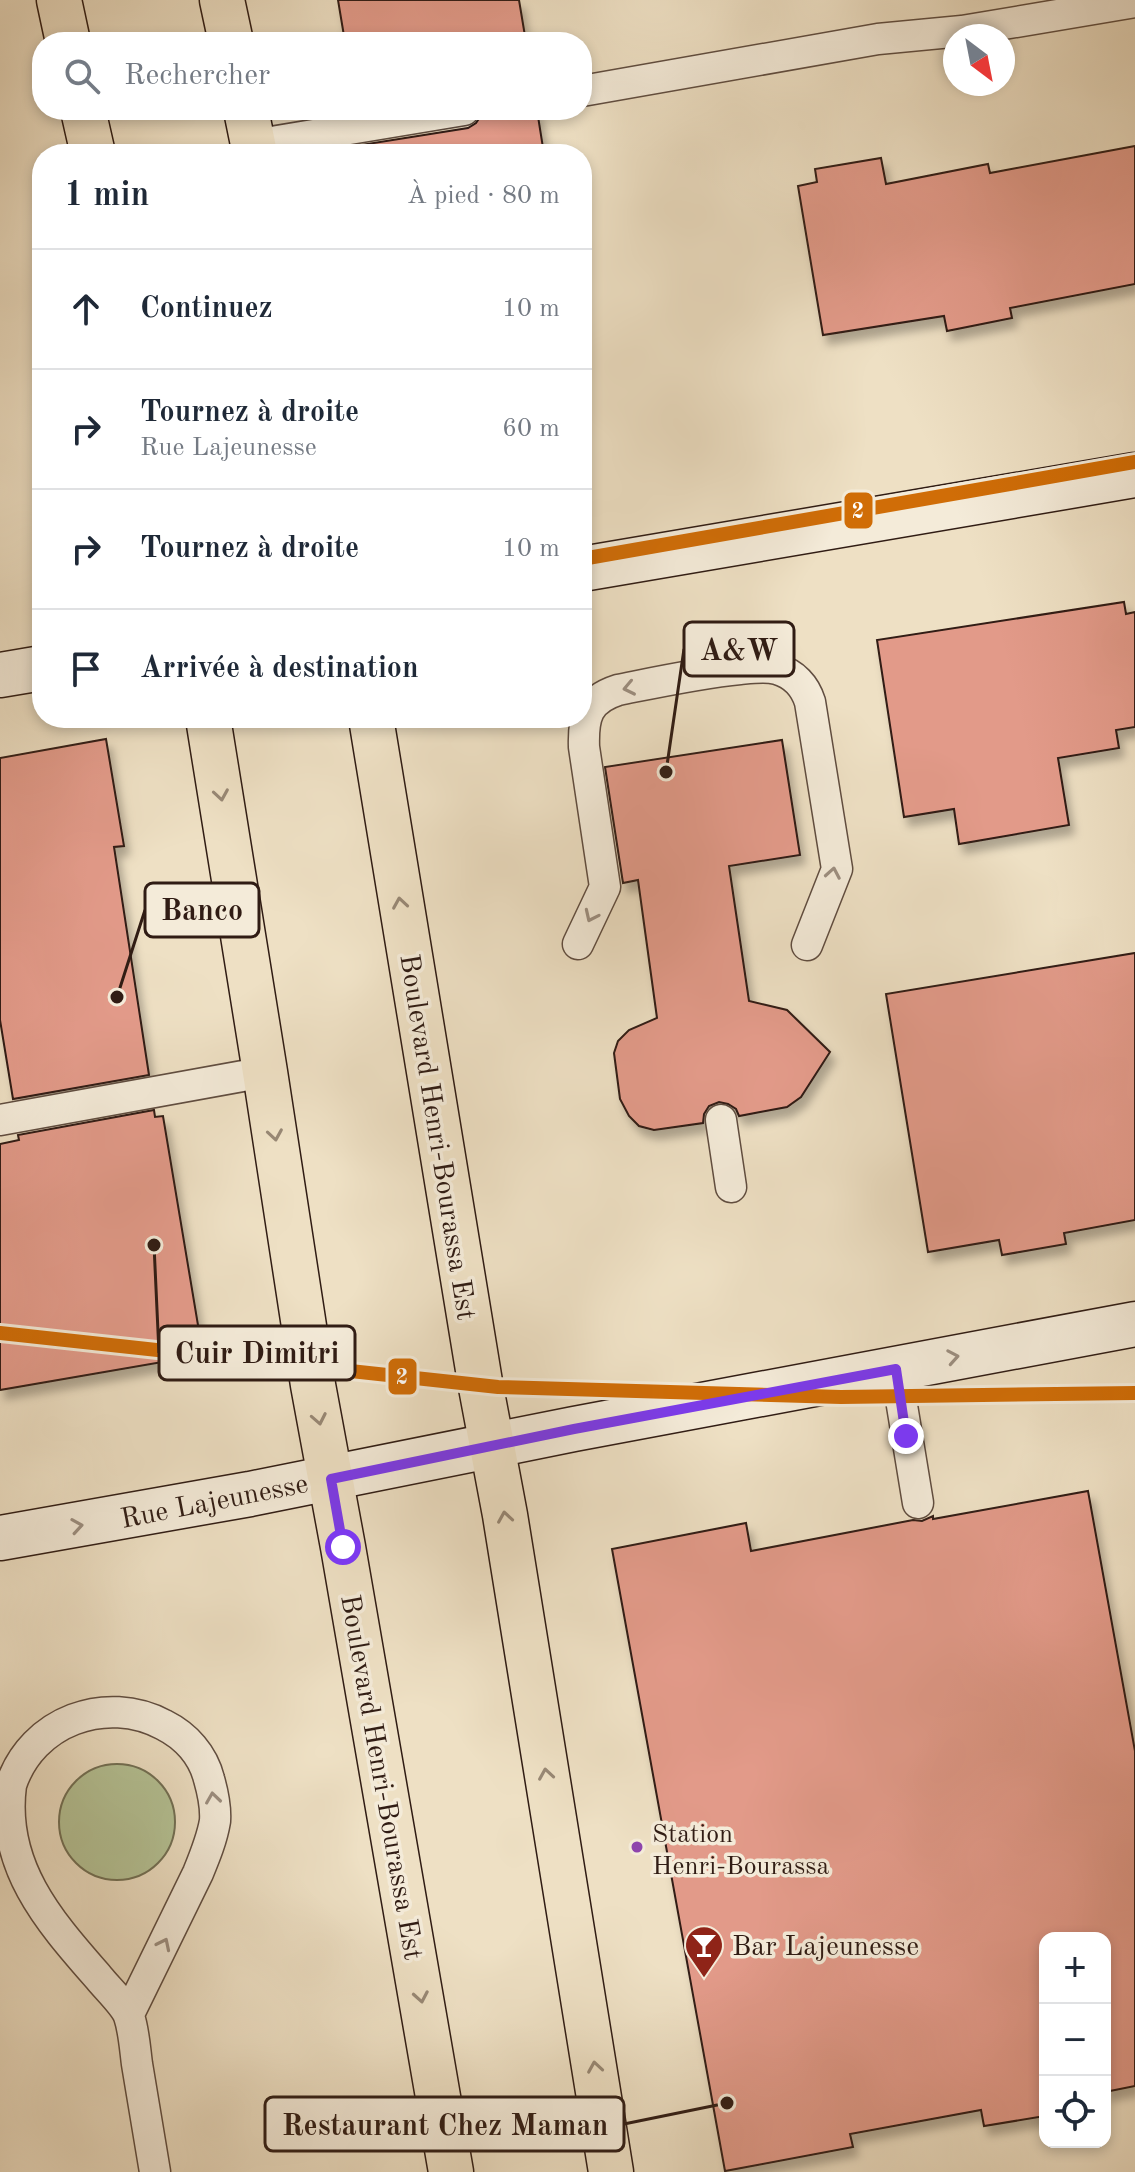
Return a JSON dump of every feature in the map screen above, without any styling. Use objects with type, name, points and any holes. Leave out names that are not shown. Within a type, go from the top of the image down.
[{"type":"main road","points":[[59,0],[66,32]]},
{"type":"main road","points":[[222,0],[229,32]]},
{"type":"main road","points":[[85,120],[91,144]]},
{"type":"main road","points":[[592,567],[1135,475]]},
{"type":"main road","points":[[0,675],[32,670]]},
{"type":"main road","name":"Boulevard Henri-Bourassa Est","points":[[210,728],[313,1385],[451,2172]]},
{"type":"main road","name":"Boulevard Henri-Bourassa Est","points":[[373,728],[411,974],[505,1515],[611,2172]]},
{"type":"main road","name":"Rue Lajeunesse","points":[[0,1538],[331,1479],[574,1429],[1135,1324]]},
{"type":"lane","points":[[592,89],[878,39],[962,31],[1135,2]]},
{"type":"lane","points":[[251,136],[382,120]]},
{"type":"lane","points":[[592,704],[602,695],[618,690],[755,668],[776,668],[794,677],[806,689],[837,869],[807,945]]},
{"type":"lane","points":[[578,944],[605,887],[583,728]]},
{"type":"lane","points":[[0,1120],[265,1072]]},
{"type":"lane","points":[[721,1120],[731,1187]]},
{"type":"lane","points":[[896,1369],[918,1503]]},
{"type":"lane","points":[[129,2014],[198,1873],[215,1820],[214,1795],[206,1768],[196,1751],[176,1731],[152,1719],[123,1711],[91,1713],[65,1722],[42,1736],[24,1757],[11,1785],[5,1812],[6,1847],[14,1872],[27,1895],[129,2014],[155,2172]]},
{"type":"green space","points":[[117,1764],[139,1769],[158,1781],[170,1800],[175,1822],[170,1844],[158,1863],[139,1875],[117,1880],[95,1875],[76,1863],[64,1844],[59,1822],[64,1800],[76,1781],[95,1769]]},
{"type":"building","points":[[338,0],[519,0],[524,32],[343,32]]},
{"type":"building","points":[[478,120],[539,120],[542,144],[367,144],[468,128]]},
{"type":"building","points":[[1135,146],[1135,284],[1010,308],[1012,318],[947,331],[944,316],[823,335],[798,186],[817,182],[815,169],[881,158],[886,184],[988,164],[990,173]]},
{"type":"building","points":[[1124,602],[1126,614],[1135,612],[1135,727],[1116,730],[1119,748],[1058,758],[1069,825],[959,844],[954,809],[904,817],[877,640]]},
{"type":"building","points":[[106,739],[124,846],[114,847],[149,1075],[13,1099],[0,1020],[0,758]]},
{"type":"building","points":[[782,740],[800,855],[729,866],[749,1001],[787,1010],[830,1052],[801,1097],[787,1107],[739,1116],[736,1109],[719,1102],[709,1106],[703,1123],[654,1130],[639,1126],[629,1116],[620,1099],[614,1053],[618,1041],[629,1030],[657,1018],[638,880],[623,883],[605,767]]},
{"type":"building","points":[[1135,953],[1135,1220],[1064,1233],[1066,1244],[1002,1255],[999,1240],[928,1252],[886,994]]},
{"type":"building","points":[[154,1110],[155,1117],[163,1116],[203,1355],[0,1390],[0,1144],[19,1140],[18,1135]]},
{"type":"building","points":[[1088,1491],[1135,1751],[1135,2086],[1111,2091],[1111,1932],[1039,1932],[1039,2117],[984,2126],[981,2110],[850,2134],[853,2147],[725,2171],[612,1549],[746,1523],[751,1551],[913,1520],[922,1521],[933,1516],[933,1519]]},
{"type":"transit line","name":"2","points":[[592,557],[1135,462]]},
{"type":"transit line","name":"2","points":[[0,1333],[498,1387],[841,1397],[1135,1393]]},
{"type":"place","name":"A&W","points":[[666,772]]},
{"type":"place","name":"Banco","points":[[117,997]]},
{"type":"place","name":"Cuir Dimitri","points":[[154,1245]]},
{"type":"place","name":"Station Henri-Bourassa","points":[[637,1847]]},
{"type":"place","name":"Bar Lajeunesse","points":[[704,1979]]},
{"type":"place","name":"Restaurant Chez Maman","points":[[727,2103]]},
{"type":"route","points":[[343,1547],[331,1479],[574,1429],[896,1369],[906,1436]]}]
